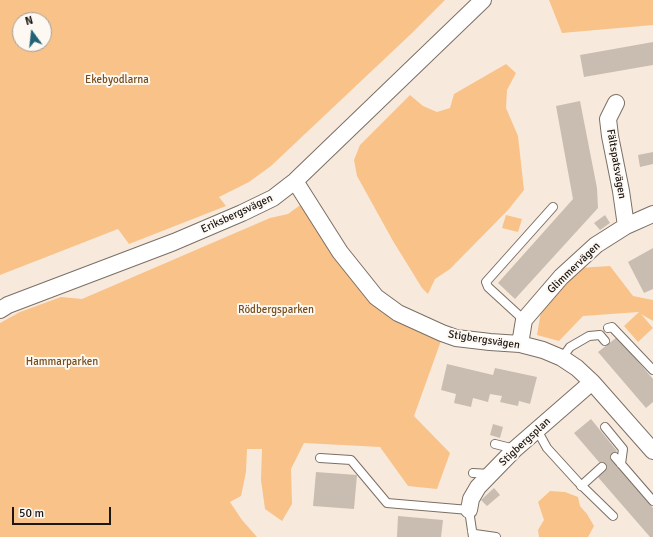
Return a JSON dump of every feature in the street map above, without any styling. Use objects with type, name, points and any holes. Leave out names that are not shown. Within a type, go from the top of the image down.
[{"type":"street","name":"Eriksbergsvägen","points":[[0,310],[8,305],[174,242],[273,198],[295,181],[483,0]]},
{"type":"street","name":"Fältspatsvägen","points":[[616,104],[608,118],[626,226]]},
{"type":"street","name":"Stigbergsvägen","points":[[295,181],[340,252],[376,297],[398,313],[456,338],[520,344],[543,350],[562,358],[577,368],[592,382],[653,451]]},
{"type":"street","name":"Glimmervägen","points":[[524,320],[562,277],[596,245],[626,226],[653,214]]},
{"type":"street","points":[[520,344],[524,320]]},
{"type":"street","name":"Stigbergsplan","points":[[469,510],[478,487],[515,449],[592,382]]},
{"type":"lane","points":[[524,320],[488,287],[486,282],[553,207]]},
{"type":"lane","points":[[608,328],[612,327],[653,370]]},
{"type":"lane","points":[[562,358],[570,348],[589,336],[600,335],[605,341]]},
{"type":"lane","points":[[604,427],[623,449],[621,464]]},
{"type":"lane","points":[[537,430],[547,448],[581,486],[613,516]]},
{"type":"lane","points":[[495,444],[515,449]]},
{"type":"lane","points":[[615,457],[653,501]]},
{"type":"lane","points":[[320,458],[351,460],[387,503],[469,510],[473,534],[496,537]]},
{"type":"lane","points":[[581,486],[602,467]]},
{"type":"lane","points":[[473,473],[491,474]]},
{"type":"green space","name":"Ekebyodlarna","points":[[0,0],[445,0],[271,166],[249,182],[219,197],[226,206],[129,244],[118,229],[0,275]]},
{"type":"green space","points":[[549,0],[653,0],[653,25],[562,33]]},
{"type":"green space","points":[[506,64],[516,73],[507,90],[506,108],[518,136],[524,190],[508,210],[450,269],[435,279],[428,294],[422,288],[393,241],[357,176],[354,160],[360,145],[410,95],[423,106],[437,112],[450,108],[454,94]]},
{"type":"green space","points":[[307,200],[376,297],[442,338],[414,416],[450,453],[437,489],[408,486],[380,447],[304,443],[291,469],[292,504],[282,521],[265,509],[261,480],[262,449],[247,449],[246,472],[241,496],[230,502],[242,520],[257,537],[0,537],[0,323],[20,312],[61,297],[82,299],[270,218],[288,214]]},
{"type":"green space","points":[[506,215],[522,219],[518,232],[502,228]]},
{"type":"green space","points":[[610,266],[633,296],[653,300],[653,321],[641,314],[653,328],[638,342],[624,326],[639,312],[583,316],[559,341],[537,335],[541,311],[578,268]]},
{"type":"green space","points":[[550,491],[565,492],[578,497],[580,506],[594,526],[588,537],[539,537],[538,530],[544,520],[538,502]]},
{"type":"building","points":[[653,42],[653,65],[584,77],[580,55]]},
{"type":"building","points":[[580,101],[597,188],[598,208],[515,299],[498,283],[573,199],[556,106]]},
{"type":"building","points":[[653,152],[653,164],[640,167],[638,155]]},
{"type":"building","points":[[605,215],[610,223],[600,230],[594,223]]},
{"type":"building","points":[[653,248],[653,289],[644,293],[628,262]]},
{"type":"building","points":[[617,337],[653,379],[653,402],[646,408],[598,352]]},
{"type":"building","points":[[447,364],[493,375],[495,368],[537,377],[530,404],[519,401],[518,406],[500,402],[502,396],[490,394],[488,402],[473,398],[471,407],[454,403],[456,394],[441,390]]},
{"type":"building","points":[[591,419],[617,451],[610,457],[653,508],[653,537],[650,537],[597,476],[605,469],[574,433]]},
{"type":"building","points":[[493,424],[503,427],[500,438],[490,435]]},
{"type":"building","points":[[316,472],[357,475],[354,509],[313,506]]},
{"type":"building","points":[[494,488],[500,495],[487,506],[481,500]]},
{"type":"building","points":[[398,516],[443,520],[441,537],[397,537]]},
{"type":"park label","name":"Rödbergsparken","points":[[276,310]]},
{"type":"park label","name":"Hammarparken","points":[[62,362]]}]
